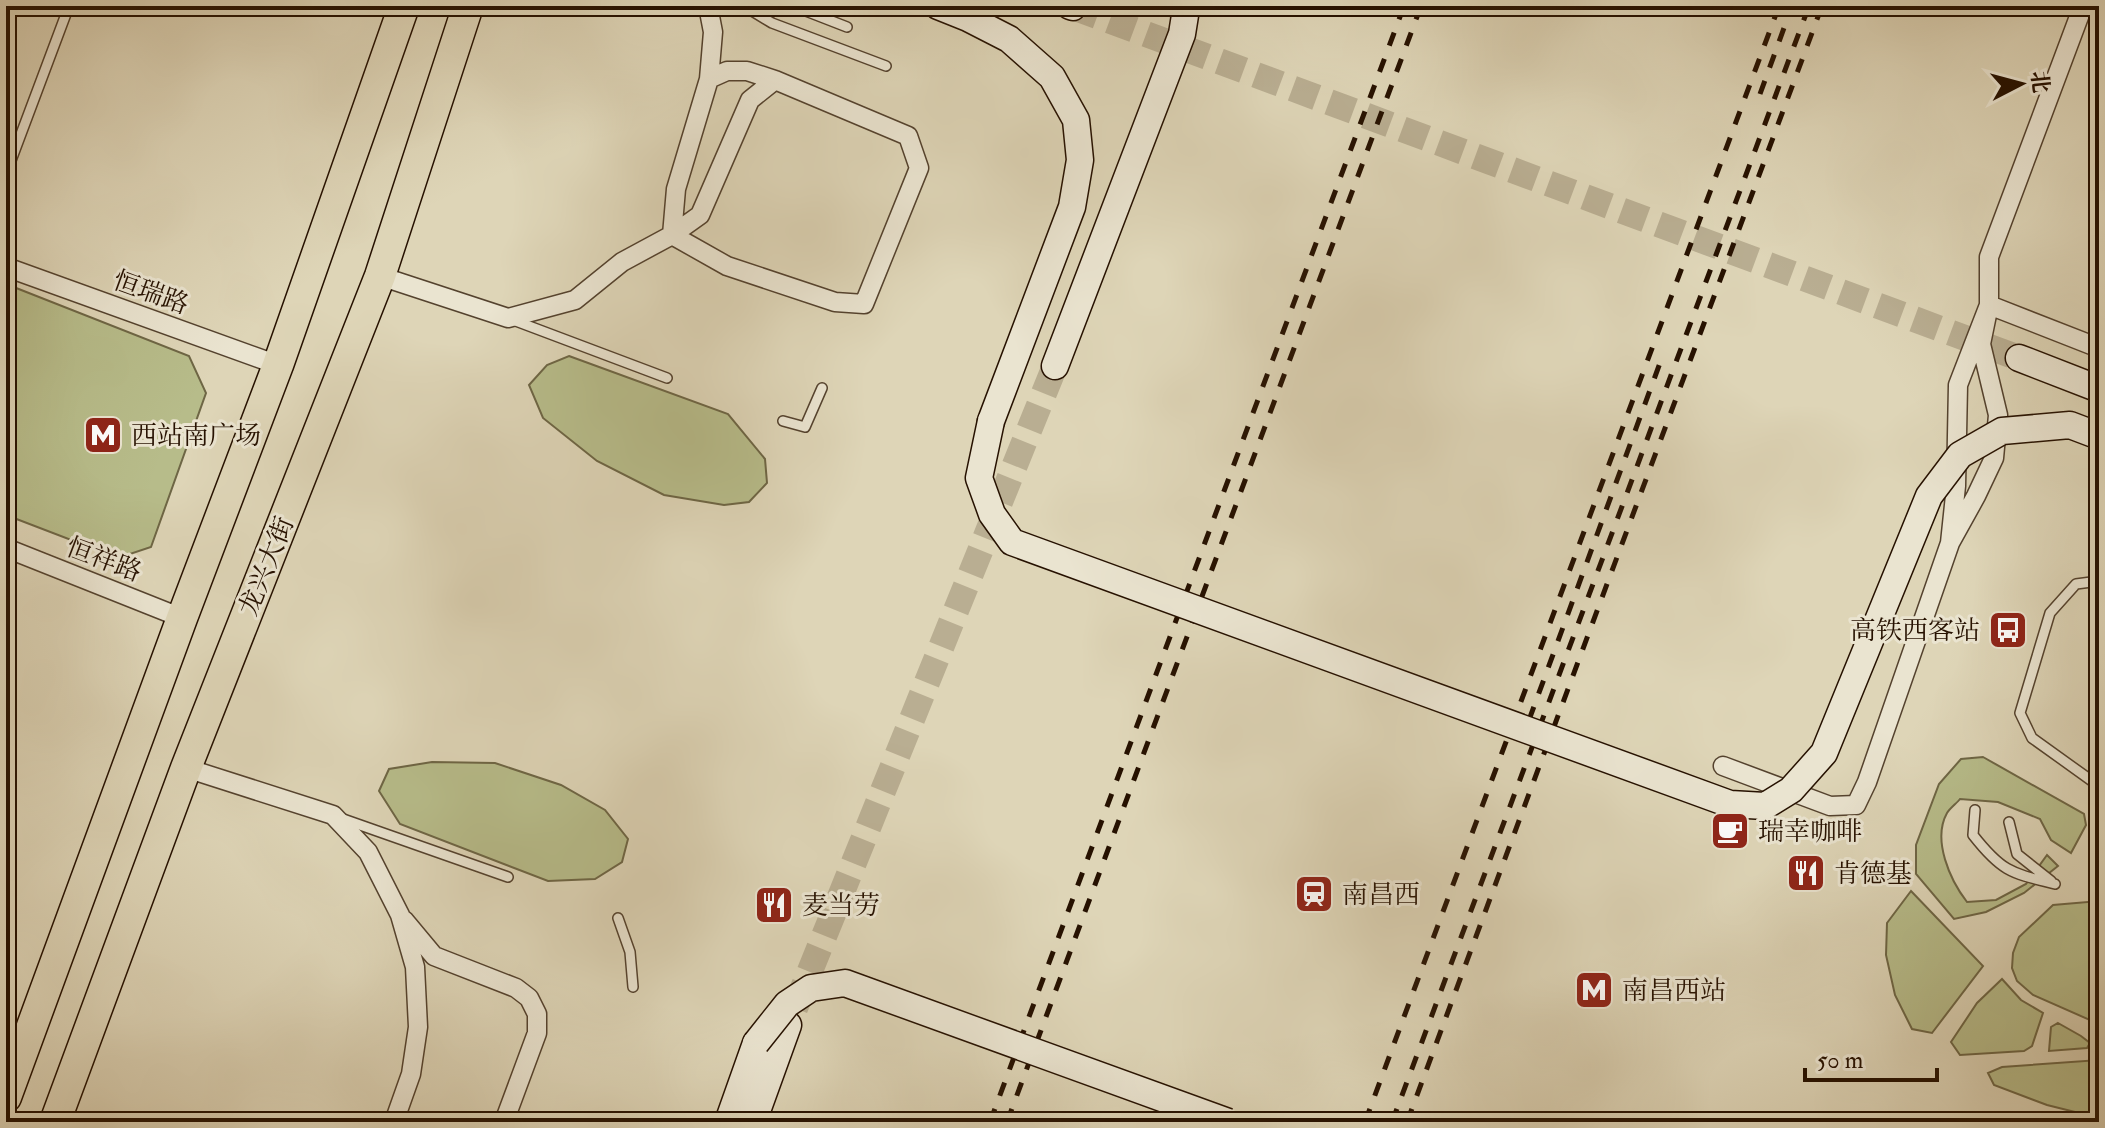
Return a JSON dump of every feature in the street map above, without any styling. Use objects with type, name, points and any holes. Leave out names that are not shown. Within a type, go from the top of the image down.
[{"type":"main road","points":[[6,1097],[278,365],[404,6]]},
{"type":"main road","name":"龙兴大街","points":[[55,1122],[186,768],[380,276],[468,6]]},
{"type":"street","points":[[672,235],[676,189],[709,79],[713,32],[708,6]]},
{"type":"street","points":[[938,6],[1009,39],[1052,77],[1076,120],[1080,160],[1072,207],[991,421],[979,478],[992,514],[1012,542],[1730,804],[1765,806],[1791,790],[1824,753],[1929,496],[1960,455],[2002,431],[2070,425],[2099,436]]},
{"type":"street","points":[[1055,366],[1182,34],[1186,9],[1179,6]]},
{"type":"street","points":[[1723,766],[1830,806],[1856,805],[1867,782],[1950,543],[1994,458],[1998,415],[1981,344],[1989,305],[1989,257],[2083,6]]},
{"type":"street","points":[[672,235],[727,266],[835,302],[864,304],[919,168],[908,136],[747,71],[727,71],[709,79]]},
{"type":"street","points":[[380,276],[508,318],[575,300],[622,262],[672,235],[700,215],[750,100],[775,80]]},
{"type":"street","name":"恒瑞路","points":[[6,267],[278,365]]},
{"type":"street","points":[[1989,305],[2099,348]]},
{"type":"street","points":[[1950,543],[1956,486],[1958,385],[1989,305]]},
{"type":"street","points":[[2019,358],[2099,389]]},
{"type":"street","name":"恒祥路","points":[[6,548],[182,618]]},
{"type":"street","points":[[186,768],[333,815],[368,852],[400,915],[415,967],[418,1027],[411,1074],[394,1122]]},
{"type":"street","points":[[400,915],[434,956],[516,988],[529,998],[537,1014],[537,1033],[504,1122]]},
{"type":"street","points":[[728,1122],[756,1043],[787,1004],[811,988],[845,983],[1228,1122]]},
{"type":"street","points":[[753,1122],[788,1025]]},
{"type":"lane","points":[[6,174],[69,6]]},
{"type":"lane","points":[[744,6],[772,23],[886,66]]},
{"type":"lane","points":[[793,6],[847,27]]},
{"type":"lane","points":[[508,318],[667,378]]},
{"type":"lane","points":[[783,421],[805,427],[822,388]]},
{"type":"lane","points":[[2099,581],[2076,584],[2050,613],[2020,713],[2032,738],[2097,784],[2099,773]]},
{"type":"lane","points":[[1975,810],[1973,835],[1989,856],[2013,874],[2055,884],[2017,854],[2009,822]]},
{"type":"lane","points":[[333,815],[508,877]]},
{"type":"lane","points":[[618,918],[630,952],[633,987]]},
{"type":"green space","points":[[6,284],[189,356],[206,393],[151,547],[118,558],[6,515]]},
{"type":"green space","points":[[569,356],[728,414],[765,459],[767,483],[749,502],[724,505],[664,495],[597,461],[543,418],[529,385],[547,365]]},
{"type":"green space","points":[[1983,757],[2084,814],[2086,825],[2071,853],[2051,840],[2040,819],[1998,802],[1960,799],[1947,813],[1941,835],[1949,871],[1967,902],[1996,900],[2026,884],[2047,855],[2058,866],[2024,893],[1986,912],[1954,919],[1916,874],[1916,845],[1939,784],[1961,759]]},
{"type":"green space","points":[[432,762],[495,763],[561,785],[605,810],[628,839],[622,862],[595,879],[548,881],[400,824],[379,791],[389,769]]},
{"type":"green space","points":[[1911,891],[1983,966],[1932,1033],[1912,1029],[1895,995],[1886,955],[1887,923]]},
{"type":"green space","points":[[2099,901],[2099,1024],[2033,995],[2017,981],[2012,968],[2019,937],[2053,905]]},
{"type":"green space","points":[[2002,979],[2021,1000],[2043,1013],[2032,1046],[2024,1051],[1960,1055],[1951,1042],[1977,1003]]},
{"type":"green space","points":[[2058,1023],[2090,1043],[2087,1048],[2049,1051],[2051,1027]]},
{"type":"green space","points":[[2099,1060],[2099,1118],[2047,1105],[1994,1085],[1988,1073],[2002,1067]]},
{"type":"tunnel","points":[[1073,7],[2019,358]]},
{"type":"tunnel","points":[[795,1008],[1055,366]]},
{"type":"railway","points":[[990,1122],[1404,6]]},
{"type":"railway","points":[[1007,1122],[1421,6]]},
{"type":"railway","points":[[1365,1122],[1779,6]]},
{"type":"railway","points":[[1760,94],[1792,6]]},
{"type":"railway","points":[[1392,1122],[1809,6]]},
{"type":"railway","points":[[1407,1122],[1822,6]]},
{"type":"railway","points":[[1529,720],[1664,352]]},
{"type":"place","name":"西站南广场","points":[[103,435]]},
{"type":"place","name":"高铁西客站","points":[[2008,630]]},
{"type":"place","name":"瑞幸咖啡","points":[[1730,831]]},
{"type":"place","name":"肯德基","points":[[1806,873]]},
{"type":"place","name":"南昌西","points":[[1314,894]]},
{"type":"place","name":"麦当劳","points":[[774,905]]},
{"type":"place","name":"南昌西站","points":[[1594,990]]}]
